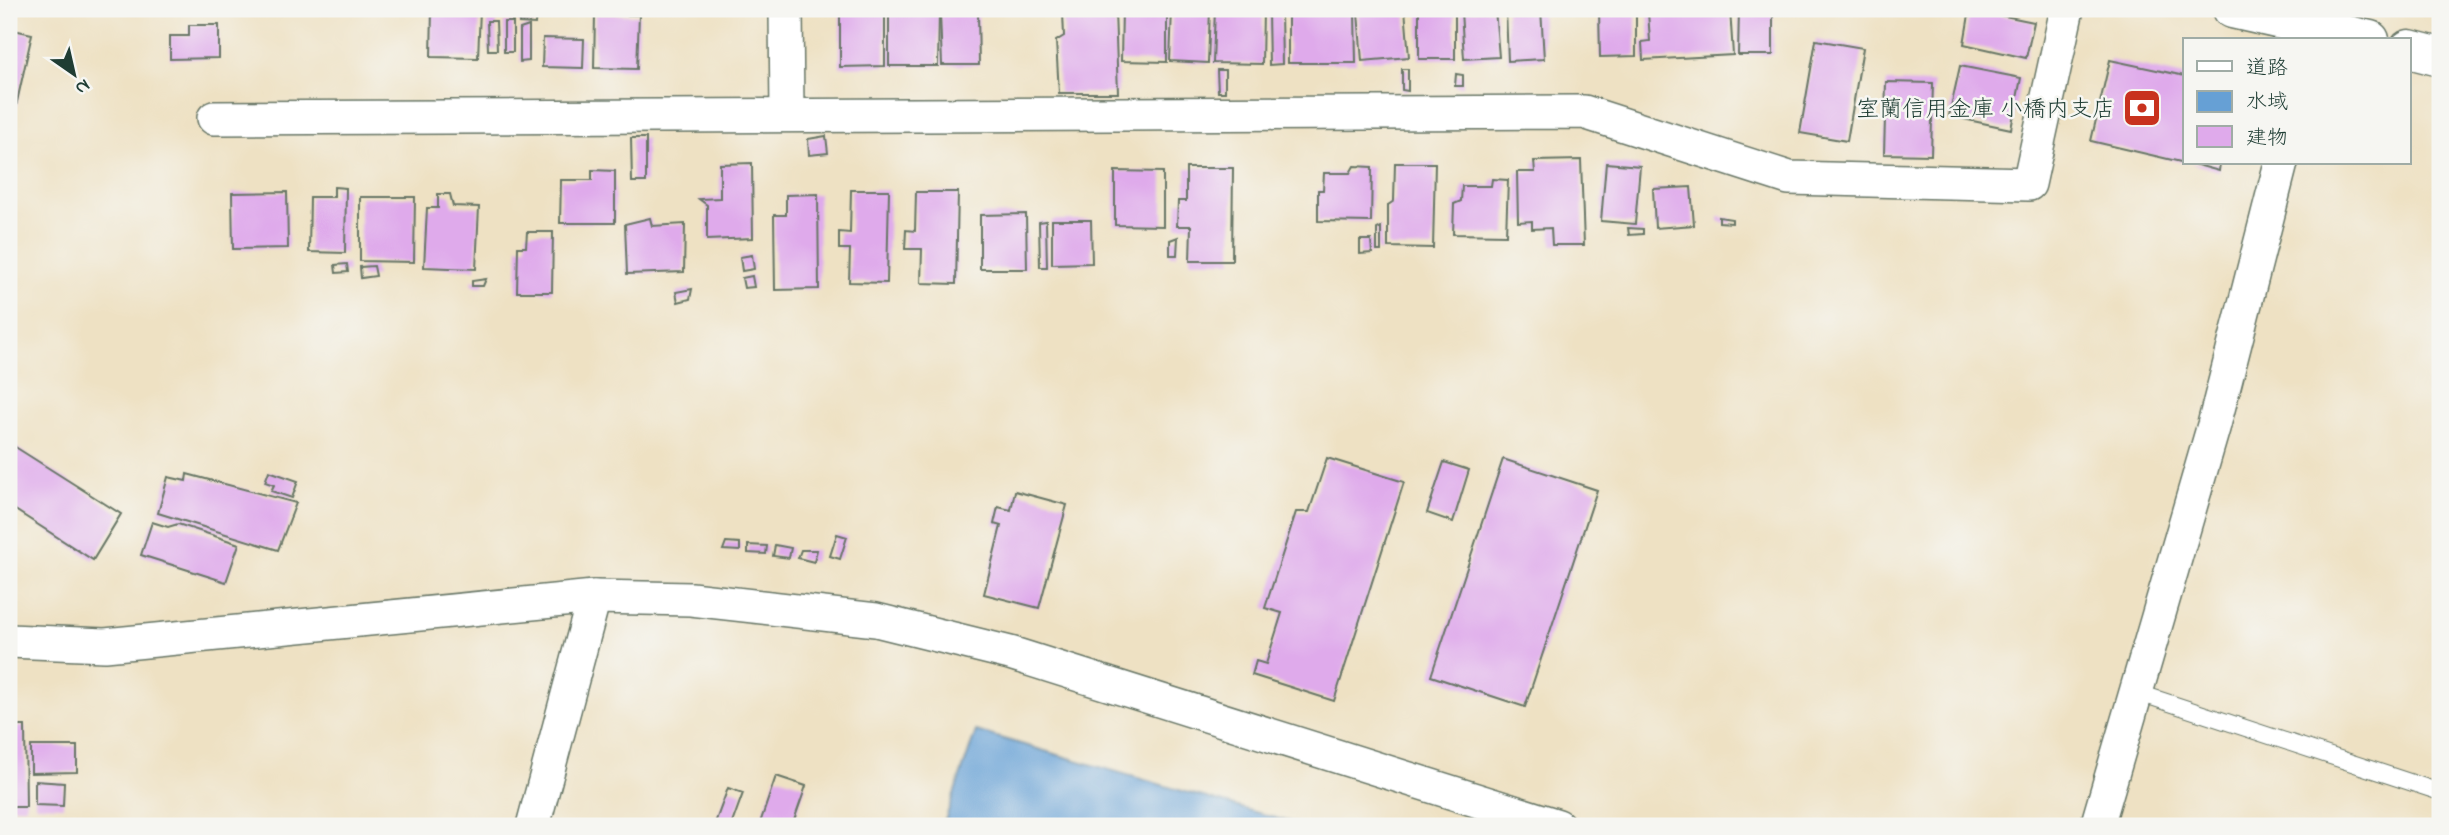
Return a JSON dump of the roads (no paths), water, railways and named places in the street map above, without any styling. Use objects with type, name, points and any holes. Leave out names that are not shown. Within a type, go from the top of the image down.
[{"type":"main road","points":[[2232,9],[2316,25],[2364,38]]},
{"type":"main road","points":[[2410,49],[2440,57]]},
{"type":"street","points":[[786,9],[787,115]]},
{"type":"street","points":[[214,118],[1584,112],[1789,178],[2029,184],[2067,9]]},
{"type":"street","points":[[2097,826],[2214,425],[2281,164]]},
{"type":"street","points":[[9,641],[105,645],[594,597],[691,599],[876,620],[1010,653],[1558,826]]},
{"type":"street","points":[[533,826],[594,597]]},
{"type":"lane","points":[[2136,692],[2440,792]]},
{"type":"water","points":[[976,731],[1303,826],[943,826]]},
{"type":"place","name":"室蘭信用金庫 小橋内支店","points":[[2142,108]]}]
